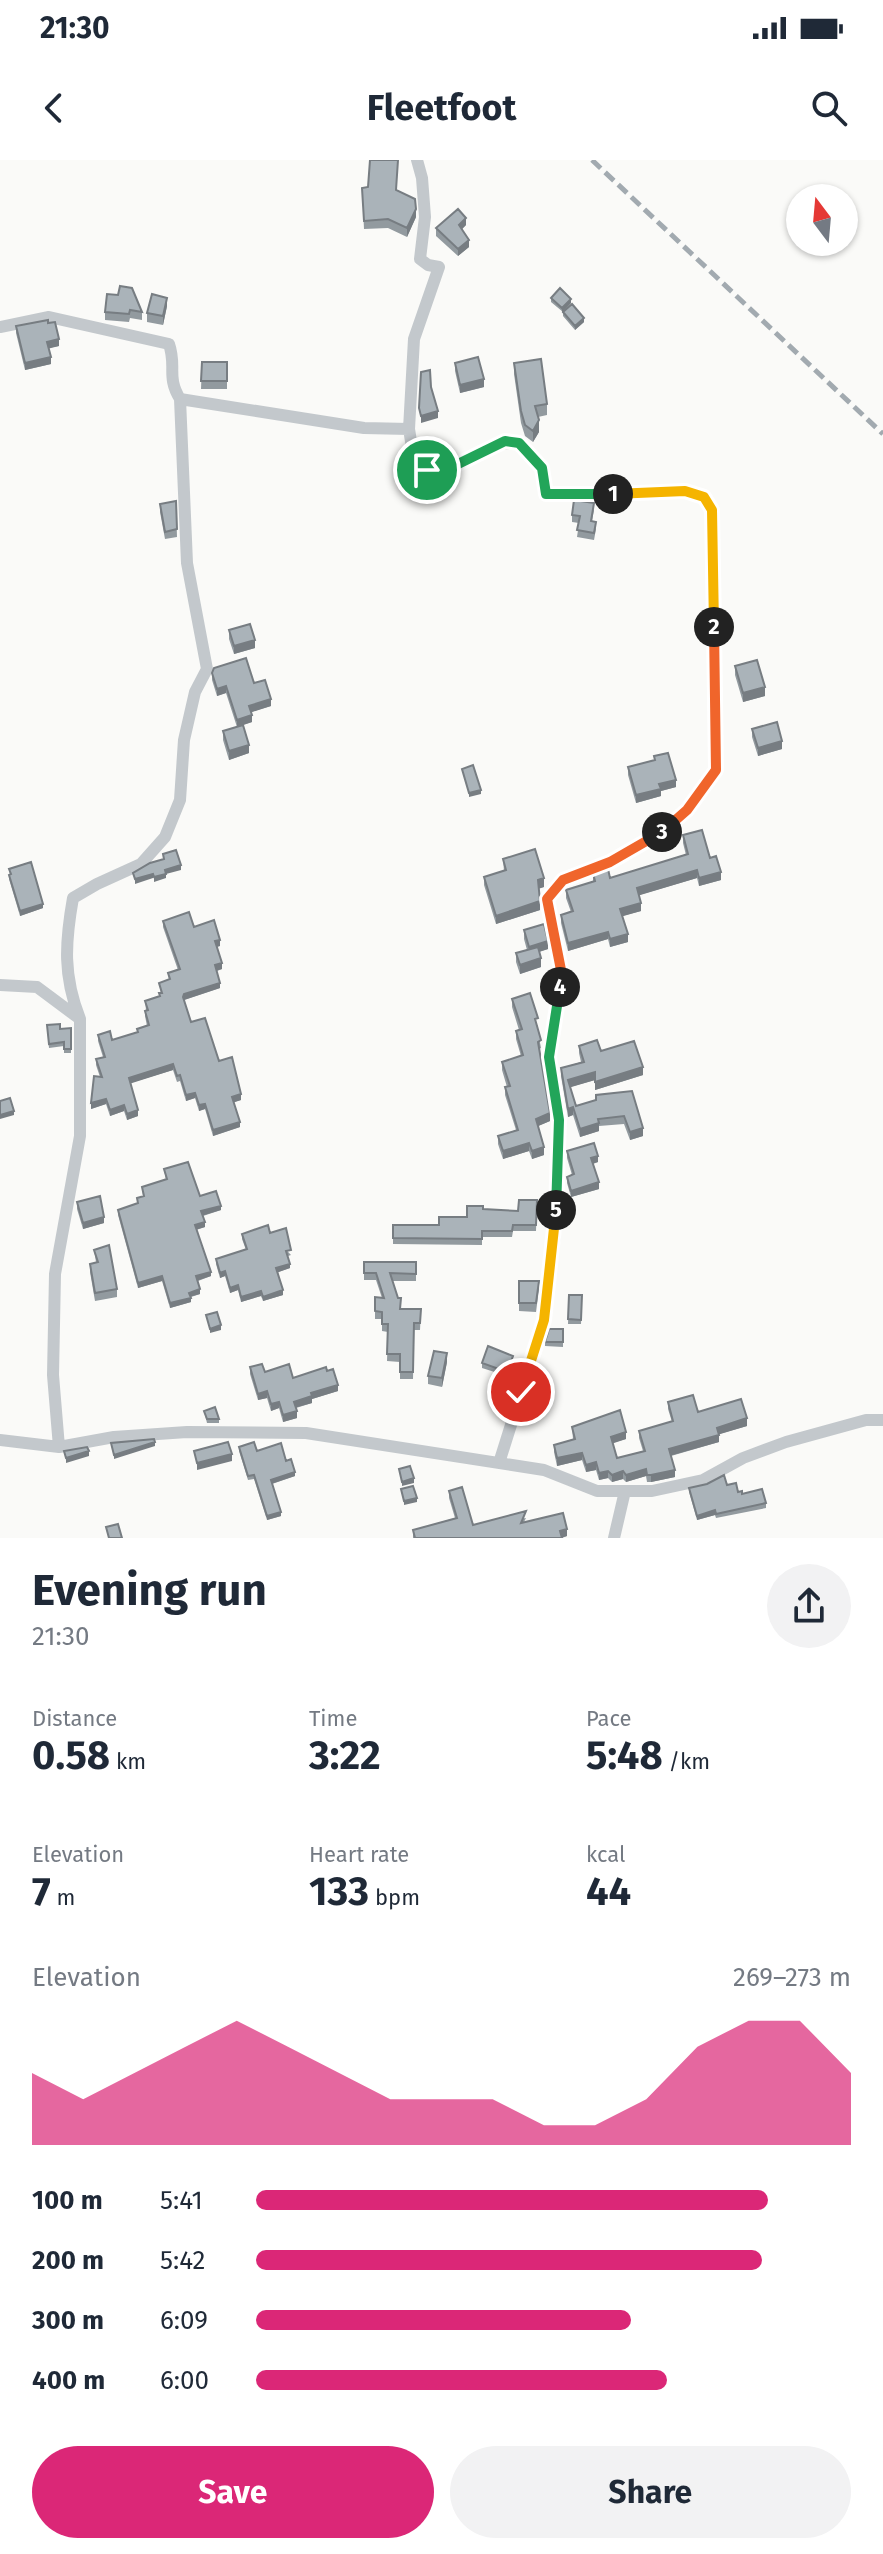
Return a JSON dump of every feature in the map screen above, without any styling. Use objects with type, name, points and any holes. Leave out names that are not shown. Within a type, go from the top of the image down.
[{"type":"street","points":[[417,160],[422,178],[425,217],[420,259],[428,265],[439,267],[414,339],[409,429],[415,466],[427,470],[456,465],[505,441],[519,443],[542,468],[546,494],[685,491],[704,497],[712,510],[716,770],[687,810],[653,839],[610,862],[563,880],[547,899],[562,975],[549,1057],[559,1120],[555,1234],[544,1320],[499,1463]]},
{"type":"street","points":[[0,327],[49,317],[169,344],[174,357],[171,384],[180,399],[187,563],[207,669],[195,692],[189,714],[180,800],[165,837],[141,864],[73,898],[66,937],[70,993],[80,1019],[80,1136],[55,1274],[53,1375],[59,1447]]},
{"type":"street","points":[[180,399],[364,428],[409,429]]},
{"type":"street","points":[[0,985],[37,987],[80,1019]]},
{"type":"street","points":[[0,1440],[59,1447],[114,1437],[187,1432],[306,1433],[544,1470],[597,1491],[652,1491],[703,1480],[743,1458],[786,1442],[866,1420],[883,1420]]},
{"type":"street","points":[[614,1538],[625,1491]]},
{"type":"building","points":[[370,160],[398,160],[396,190],[415,199],[416,209],[407,228],[388,219],[364,221],[362,188],[368,187]]},
{"type":"building","points":[[458,209],[466,218],[459,225],[469,240],[458,249],[436,228]]},
{"type":"building","points":[[120,286],[132,288],[142,312],[105,312],[107,294],[118,295]]},
{"type":"building","points":[[560,288],[571,299],[562,308],[551,298]]},
{"type":"building","points":[[152,294],[167,298],[163,316],[147,313]]},
{"type":"building","points":[[572,304],[584,318],[575,326],[563,312]]},
{"type":"building","points":[[48,320],[48,323],[55,322],[59,339],[47,342],[51,357],[25,363],[16,326]]},
{"type":"building","points":[[478,357],[484,379],[460,385],[455,363]]},
{"type":"building","points":[[541,359],[547,404],[535,406],[539,420],[533,431],[525,425],[521,411],[514,363]]},
{"type":"building","points":[[202,362],[227,362],[227,381],[201,381]]},
{"type":"building","points":[[430,370],[438,411],[421,416],[421,372]]},
{"type":"building","points":[[574,500],[594,503],[591,521],[596,522],[594,533],[577,530],[580,516],[572,515]]},
{"type":"building","points":[[176,501],[177,529],[165,532],[160,504]]},
{"type":"building","points":[[250,624],[255,640],[234,646],[229,630]]},
{"type":"building","points":[[246,658],[254,683],[265,680],[271,699],[249,706],[252,715],[237,720],[226,686],[217,689],[212,673],[214,668]]},
{"type":"building","points":[[757,660],[765,687],[743,693],[735,666]]},
{"type":"building","points":[[777,722],[782,741],[758,748],[752,729]]},
{"type":"building","points":[[243,725],[249,745],[229,751],[223,731]]},
{"type":"building","points":[[668,753],[676,780],[659,784],[661,789],[636,795],[628,767]]},
{"type":"building","points":[[473,765],[481,790],[469,793],[462,769]]},
{"type":"building","points":[[702,830],[710,858],[716,856],[721,872],[699,878],[697,870],[637,888],[641,903],[620,909],[628,934],[610,939],[608,932],[568,943],[561,915],[573,911],[566,890],[595,881],[593,873],[608,869],[610,878],[688,854],[683,835]]},
{"type":"building","points":[[535,849],[544,878],[538,880],[540,901],[496,916],[484,877],[506,870],[503,859]]},
{"type":"building","points":[[176,850],[181,865],[165,870],[166,874],[135,879],[133,873],[164,859],[163,854]]},
{"type":"building","points":[[31,862],[43,904],[20,911],[9,869]]},
{"type":"building","points":[[189,912],[194,927],[214,920],[220,940],[215,941],[222,963],[215,965],[220,983],[184,994],[183,997],[191,1022],[205,1018],[219,1061],[232,1057],[241,1094],[232,1097],[240,1122],[213,1130],[205,1104],[199,1105],[195,1093],[186,1095],[173,1064],[129,1078],[138,1110],[127,1114],[124,1105],[110,1110],[106,1099],[91,1103],[94,1076],[102,1077],[96,1059],[105,1057],[98,1035],[110,1031],[112,1040],[149,1025],[145,1001],[160,996],[159,983],[170,979],[168,973],[180,969],[163,921]]},
{"type":"building","points":[[544,924],[548,941],[529,947],[524,930]]},
{"type":"building","points":[[538,947],[541,958],[520,965],[516,953]]},
{"type":"building","points":[[530,993],[538,1018],[535,1019],[541,1040],[538,1042],[550,1113],[536,1119],[544,1147],[532,1151],[529,1143],[503,1151],[498,1136],[518,1130],[505,1087],[510,1086],[502,1062],[523,1055],[516,1031],[522,1029],[512,999]]},
{"type":"building","points":[[60,1024],[60,1029],[71,1028],[71,1049],[64,1049],[64,1042],[49,1044],[47,1025]]},
{"type":"building","points":[[597,1040],[601,1051],[634,1041],[643,1067],[595,1082],[595,1072],[568,1080],[576,1106],[596,1100],[596,1095],[632,1091],[643,1128],[630,1132],[624,1116],[598,1119],[599,1123],[580,1129],[573,1107],[568,1109],[561,1068],[584,1062],[579,1046]]},
{"type":"building","points":[[10,1098],[14,1111],[0,1115],[0,1101]]},
{"type":"building","points":[[594,1143],[598,1156],[591,1158],[599,1182],[571,1191],[567,1177],[574,1174],[567,1151]]},
{"type":"building","points":[[188,1162],[200,1196],[216,1191],[221,1206],[201,1211],[205,1222],[195,1225],[211,1272],[196,1276],[200,1289],[189,1293],[191,1298],[170,1303],[162,1276],[138,1283],[118,1210],[138,1203],[137,1198],[144,1196],[142,1187],[167,1179],[164,1169]]},
{"type":"building","points":[[100,1196],[104,1217],[83,1223],[77,1202]]},
{"type":"building","points":[[519,1200],[537,1200],[536,1225],[513,1225],[512,1231],[482,1231],[482,1239],[393,1238],[393,1225],[439,1225],[439,1217],[467,1217],[467,1206],[518,1211]]},
{"type":"building","points":[[268,1225],[270,1233],[286,1228],[291,1250],[286,1251],[290,1264],[276,1268],[283,1290],[263,1297],[261,1291],[241,1297],[238,1285],[230,1288],[225,1271],[220,1273],[216,1259],[247,1249],[242,1234]]},
{"type":"building","points":[[109,1245],[117,1289],[95,1293],[90,1264],[98,1262],[94,1250]]},
{"type":"building","points":[[364,1262],[416,1262],[416,1274],[390,1273],[398,1298],[401,1298],[400,1309],[421,1309],[420,1323],[414,1323],[413,1372],[400,1372],[400,1354],[387,1354],[388,1324],[382,1324],[382,1312],[375,1311],[375,1297],[384,1298],[376,1273],[364,1273]]},
{"type":"building","points":[[519,1281],[539,1281],[536,1303],[519,1303]]},
{"type":"building","points":[[569,1295],[582,1295],[581,1320],[568,1319]]},
{"type":"building","points":[[217,1312],[221,1325],[210,1329],[206,1315]]},
{"type":"building","points":[[549,1329],[563,1329],[563,1342],[545,1342]]},
{"type":"building","points":[[488,1346],[513,1356],[507,1372],[482,1363]]},
{"type":"building","points":[[434,1351],[447,1353],[442,1378],[428,1376]]},
{"type":"building","points":[[262,1364],[265,1372],[289,1364],[293,1378],[326,1367],[327,1371],[333,1369],[338,1385],[294,1402],[297,1411],[283,1415],[279,1402],[271,1404],[267,1391],[258,1394],[250,1367]]},
{"type":"building","points":[[693,1395],[698,1412],[741,1399],[747,1418],[717,1428],[719,1435],[669,1449],[675,1470],[647,1475],[646,1469],[626,1475],[623,1471],[612,1475],[608,1471],[599,1473],[596,1462],[586,1465],[582,1453],[557,1458],[554,1445],[575,1439],[572,1427],[620,1410],[626,1432],[611,1437],[617,1458],[645,1451],[639,1431],[673,1421],[668,1402]]},
{"type":"building","points":[[215,1407],[219,1419],[207,1419],[204,1411]]},
{"type":"building","points":[[154,1439],[155,1442],[114,1455],[111,1443]]},
{"type":"building","points":[[228,1442],[232,1454],[197,1463],[194,1451]]},
{"type":"building","points":[[254,1442],[257,1451],[281,1443],[286,1461],[291,1459],[295,1472],[271,1480],[281,1512],[267,1516],[254,1475],[248,1476],[239,1447]]},
{"type":"building","points":[[87,1447],[89,1451],[66,1458],[64,1451]]},
{"type":"building","points":[[410,1466],[414,1478],[402,1482],[399,1469]]},
{"type":"building","points":[[724,1475],[727,1485],[736,1483],[738,1492],[742,1491],[742,1494],[762,1489],[766,1503],[716,1514],[715,1510],[697,1516],[689,1488],[707,1484]]},
{"type":"building","points":[[413,1486],[417,1498],[404,1501],[401,1489]]},
{"type":"building","points":[[462,1487],[473,1525],[526,1511],[521,1523],[563,1513],[567,1529],[560,1531],[562,1538],[415,1538],[413,1530],[457,1518],[449,1491]]},
{"type":"building","points":[[118,1524],[122,1538],[109,1538],[106,1527]]},
{"type":"railway","points":[[592,160],[883,434]]},
{"type":"route","points":[[427,470],[456,465],[505,441],[519,443],[542,468],[546,494],[685,491],[704,497],[712,510],[716,770],[687,810],[653,839],[610,862],[563,880],[547,899],[562,975],[549,1057],[559,1120],[555,1234],[544,1320],[521,1392]]}]
